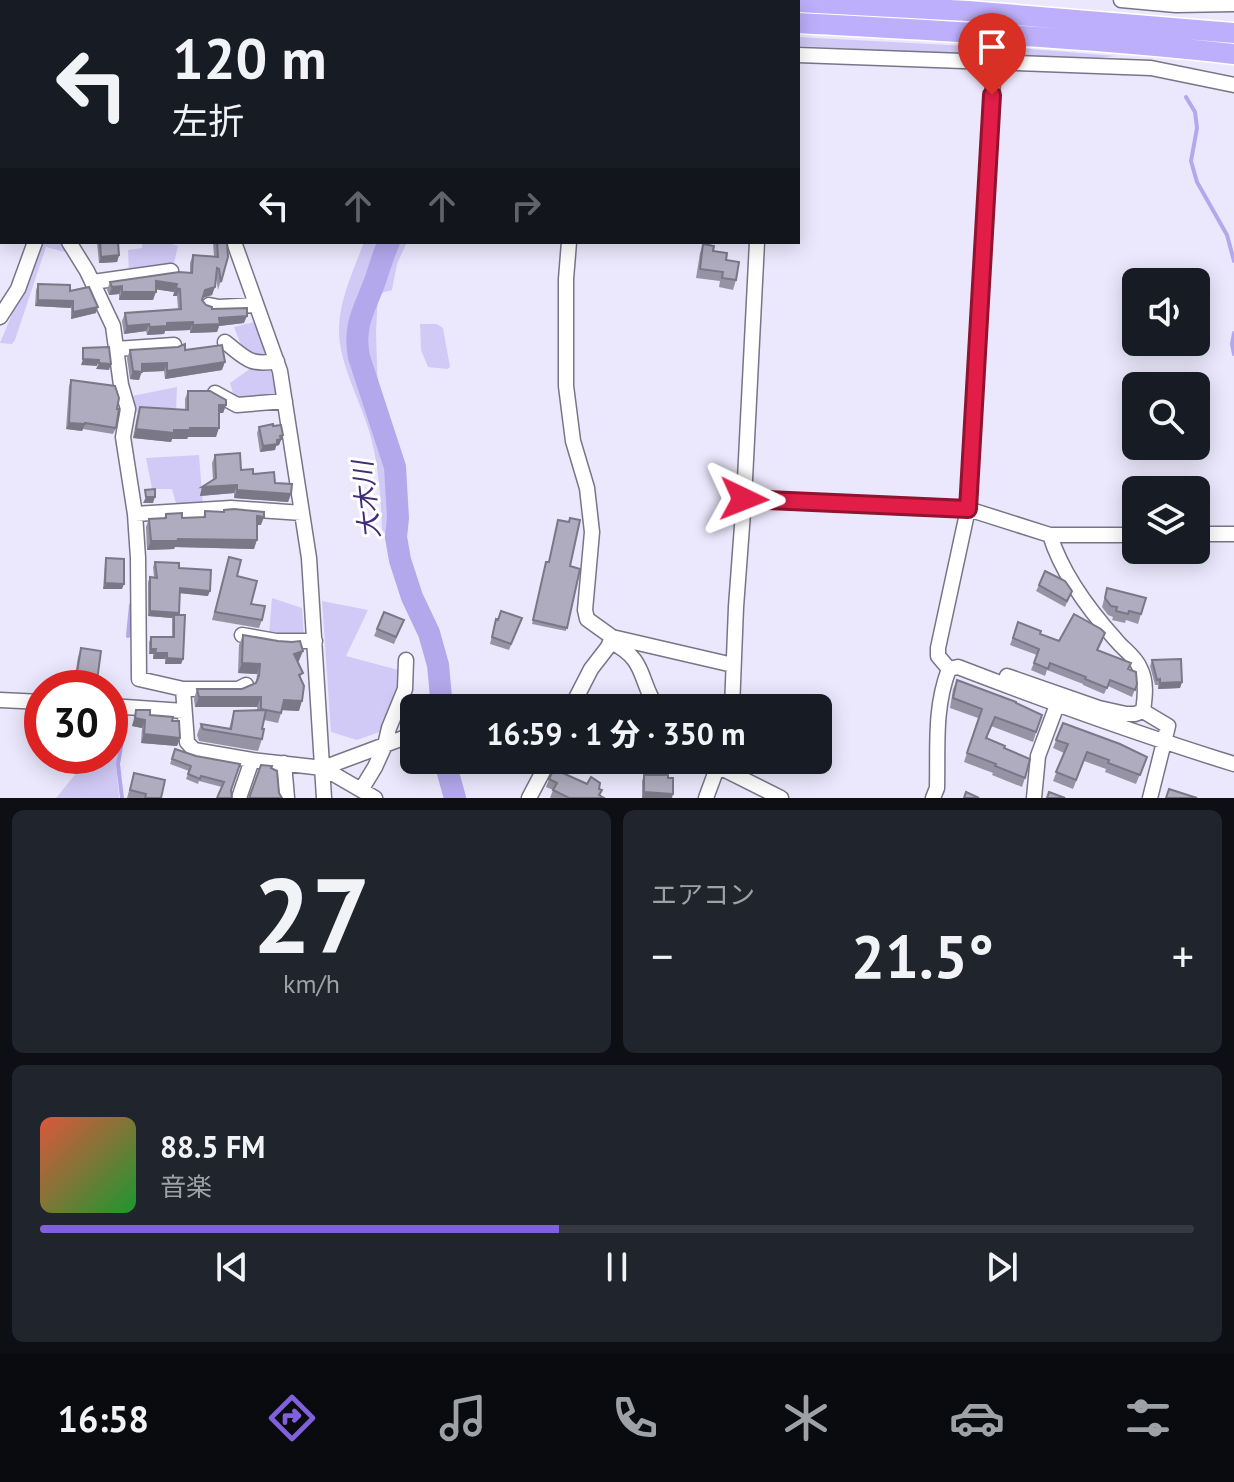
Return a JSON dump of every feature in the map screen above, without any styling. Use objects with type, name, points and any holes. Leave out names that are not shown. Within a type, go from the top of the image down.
[{"type":"highway","points":[[800,2],[968,11],[1234,33]]},
{"type":"highway","points":[[800,23],[969,32],[1234,54]]},
{"type":"street","points":[[1121,0],[1176,5],[1234,4]]},
{"type":"street","points":[[949,669],[938,656],[938,648],[968,509],[995,47]]},
{"type":"street","points":[[800,55],[1151,68],[1234,85]]},
{"type":"street","points":[[0,317],[18,289],[34,244]]},
{"type":"street","points":[[70,244],[93,282],[113,326],[121,385],[128,409],[123,437],[135,514],[138,558],[139,679],[183,689],[238,689],[246,685]]},
{"type":"street","points":[[235,244],[277,361],[285,401],[309,558],[324,798]]},
{"type":"street","points":[[569,244],[566,386],[573,441],[587,488],[592,532],[585,610],[587,619],[625,648],[639,663],[649,694]]},
{"type":"street","points":[[732,694],[757,244]]},
{"type":"street","points":[[93,282],[171,271]]},
{"type":"street","points":[[209,305],[256,305]]},
{"type":"street","points":[[225,342],[252,362],[277,361]]},
{"type":"street","points":[[116,349],[174,345]]},
{"type":"street","points":[[215,393],[237,405],[285,401]]},
{"type":"street","points":[[744,499],[968,509],[1050,535],[1122,535]]},
{"type":"street","points":[[135,514],[231,508],[302,513]]},
{"type":"street","points":[[1210,534],[1234,534]]},
{"type":"street","points":[[1050,535],[1083,599],[1142,670],[1145,691],[1143,711]]},
{"type":"street","points":[[242,635],[276,641],[315,641]]},
{"type":"street","points":[[611,639],[733,665]]},
{"type":"street","points":[[578,694],[611,639]]},
{"type":"street","points":[[361,790],[385,745],[405,689],[406,660]]},
{"type":"street","points":[[978,675],[982,666],[1099,708],[1126,714],[1143,711]]},
{"type":"street","points":[[949,669],[958,667],[1057,705],[1234,764]]},
{"type":"street","points":[[933,798],[937,788],[938,705],[949,669]]},
{"type":"street","points":[[183,689],[187,742],[194,750],[323,768],[375,798]]},
{"type":"street","points":[[0,700],[24,701]]},
{"type":"street","points":[[1034,798],[1038,756],[1057,705]]},
{"type":"street","points":[[128,707],[184,711]]},
{"type":"street","points":[[1143,711],[1168,726],[1150,798]]},
{"type":"street","points":[[323,768],[400,739]]},
{"type":"street","points":[[239,798],[252,760]]},
{"type":"street","points":[[284,763],[287,798]]},
{"type":"street","points":[[529,798],[542,774]]},
{"type":"street","points":[[706,798],[711,774]]},
{"type":"street","points":[[736,774],[781,798]]},
{"type":"shaded area","points":[[800,37],[986,47],[979,55],[800,46]]},
{"type":"shaded area","points":[[1007,47],[1116,56],[1078,60],[1012,56]]},
{"type":"shaded area","points":[[38,244],[62,244],[69,253],[46,247],[15,340],[12,344],[0,343]]},
{"type":"shaded area","points":[[142,244],[178,246],[173,267],[129,274],[128,250],[142,248]]},
{"type":"shaded area","points":[[363,244],[378,244],[357,297],[351,337],[354,358],[391,470],[394,515],[391,539],[382,530],[374,450],[339,339],[342,304]]},
{"type":"shaded area","points":[[392,244],[406,244],[397,264],[392,290],[378,294],[378,393],[369,367],[365,336]]},
{"type":"shaded area","points":[[258,321],[267,357],[249,353],[234,327]]},
{"type":"shaded area","points":[[420,324],[437,324],[443,328],[450,367],[447,369],[428,367],[421,350]]},
{"type":"shaded area","points":[[270,367],[277,397],[235,400],[230,383],[251,368]]},
{"type":"shaded area","points":[[177,387],[176,412],[133,413],[132,396]]},
{"type":"shaded area","points":[[199,455],[203,506],[177,507],[172,489],[152,489],[146,458]]},
{"type":"shaded area","points":[[272,598],[302,608],[304,636],[269,635]]},
{"type":"shaded area","points":[[322,601],[368,610],[346,656],[402,671],[402,687],[385,730],[357,740],[331,732]]},
{"type":"shaded area","points":[[76,774],[117,774],[119,798],[56,798]]},
{"type":"building","points":[[100,244],[118,244],[119,255],[101,257]]},
{"type":"building","points":[[217,244],[227,244],[228,257],[221,282],[217,268],[215,287],[205,290],[202,300],[212,309],[247,308],[247,316],[219,318],[220,324],[193,325],[193,322],[167,323],[167,326],[127,326],[125,313],[181,309],[180,289],[176,288],[177,284],[156,281],[156,292],[122,292],[122,286],[112,287],[110,282],[179,272],[192,273],[193,255],[218,257]]},
{"type":"building","points":[[703,244],[714,246],[713,251],[727,253],[726,260],[739,262],[736,280],[722,278],[723,272],[700,269]]},
{"type":"building","points":[[38,284],[70,285],[70,291],[89,287],[98,307],[73,312],[73,301],[38,300]]},
{"type":"building","points":[[185,344],[185,350],[222,345],[225,362],[167,371],[167,363],[142,364],[142,372],[133,371],[130,350]]},
{"type":"building","points":[[109,347],[111,364],[83,359],[83,348]]},
{"type":"building","points":[[71,380],[115,386],[119,398],[116,428],[69,423]]},
{"type":"building","points":[[188,391],[210,391],[226,400],[226,405],[219,405],[219,428],[190,428],[174,430],[174,433],[136,429],[140,407],[188,410]]},
{"type":"building","points":[[281,425],[283,435],[277,444],[263,446],[259,427]]},
{"type":"building","points":[[240,453],[241,470],[253,469],[253,474],[274,472],[275,483],[292,484],[291,494],[237,490],[237,485],[202,487],[216,478],[215,455]]},
{"type":"building","points":[[155,489],[155,497],[146,497],[145,490]]},
{"type":"building","points":[[234,509],[264,512],[264,517],[257,516],[257,540],[151,541],[149,519],[182,513],[182,518],[205,517],[205,511]]},
{"type":"building","points":[[570,518],[580,520],[570,566],[580,569],[567,628],[533,620],[558,520],[569,522]]},
{"type":"building","points":[[229,557],[241,560],[237,576],[257,581],[251,604],[265,606],[262,620],[215,612]]},
{"type":"building","points":[[106,558],[124,559],[124,584],[105,583]]},
{"type":"building","points":[[155,562],[179,563],[179,568],[211,570],[210,591],[180,588],[179,613],[150,611],[150,577],[157,578]]},
{"type":"building","points":[[1045,571],[1065,581],[1072,591],[1067,601],[1039,585]]},
{"type":"building","points":[[1107,588],[1146,598],[1141,614],[1116,611],[1117,607],[1111,606],[1105,598]]},
{"type":"building","points":[[501,611],[522,618],[511,644],[492,637]]},
{"type":"building","points":[[384,612],[404,620],[396,637],[377,629]]},
{"type":"building","points":[[1074,614],[1105,633],[1097,650],[1131,663],[1128,669],[1136,672],[1135,690],[1110,680],[1107,688],[1050,663],[1048,669],[1034,663],[1039,649],[1013,638],[1018,622],[1059,641]]},
{"type":"building","points":[[174,615],[185,615],[183,659],[167,658],[167,653],[155,653],[156,649],[151,649],[151,637],[174,637]]},
{"type":"building","points":[[243,635],[300,641],[303,651],[294,654],[303,673],[299,675],[304,686],[302,701],[284,700],[281,713],[261,709],[261,697],[199,697],[197,689],[242,689],[256,683],[260,664],[242,663]]},
{"type":"building","points":[[81,648],[101,651],[98,670],[77,670]]},
{"type":"building","points":[[1181,659],[1182,682],[1160,683],[1160,679],[1157,680],[1152,660]]},
{"type":"building","points":[[957,680],[1042,715],[1036,732],[995,717],[986,738],[1030,759],[1025,778],[967,753],[982,709],[953,698]]},
{"type":"building","points":[[136,710],[150,710],[150,715],[173,717],[172,721],[179,721],[180,738],[144,734],[145,720],[135,718]]},
{"type":"building","points":[[266,710],[262,739],[203,729],[201,724],[231,729],[234,711]]},
{"type":"building","points":[[1063,723],[1147,757],[1140,775],[1087,752],[1076,780],[1056,772],[1068,744],[1056,740]]},
{"type":"building","points":[[175,749],[240,764],[231,790],[232,798],[217,798],[224,782],[188,774],[191,766],[172,759]]},
{"type":"building","points":[[261,765],[272,766],[277,771],[282,798],[249,798]]},
{"type":"building","points":[[134,773],[165,780],[161,798],[145,798],[146,794],[130,790]]},
{"type":"building","points":[[552,774],[565,774],[587,784],[591,777],[600,783],[599,789],[602,790],[599,795],[604,798],[569,798],[553,790],[557,783],[549,779]]},
{"type":"building","points":[[644,775],[668,775],[668,778],[673,778],[673,794],[644,792]]},
{"type":"building","points":[[1169,789],[1197,798],[1166,798]]},
{"type":"building","points":[[966,792],[979,798],[964,798]]},
{"type":"building","points":[[1049,792],[1065,798],[1047,798]]},
{"type":"waterway","points":[[1186,97],[1195,112],[1197,128],[1191,161],[1197,182],[1227,235],[1234,261]]},
{"type":"waterway","name":"大木川","points":[[388,244],[362,313],[357,344],[395,467],[396,537],[400,560],[412,597],[429,633],[438,665],[441,694]]},
{"type":"waterway","points":[[1234,333],[1234,354]]},
{"type":"waterway","points":[[128,636],[131,605]]},
{"type":"waterway","points":[[119,774],[122,798]]},
{"type":"waterway","name":"大木川","points":[[448,774],[455,798]]},
{"type":"route","points":[[744,499],[968,509],[992,95]]}]
